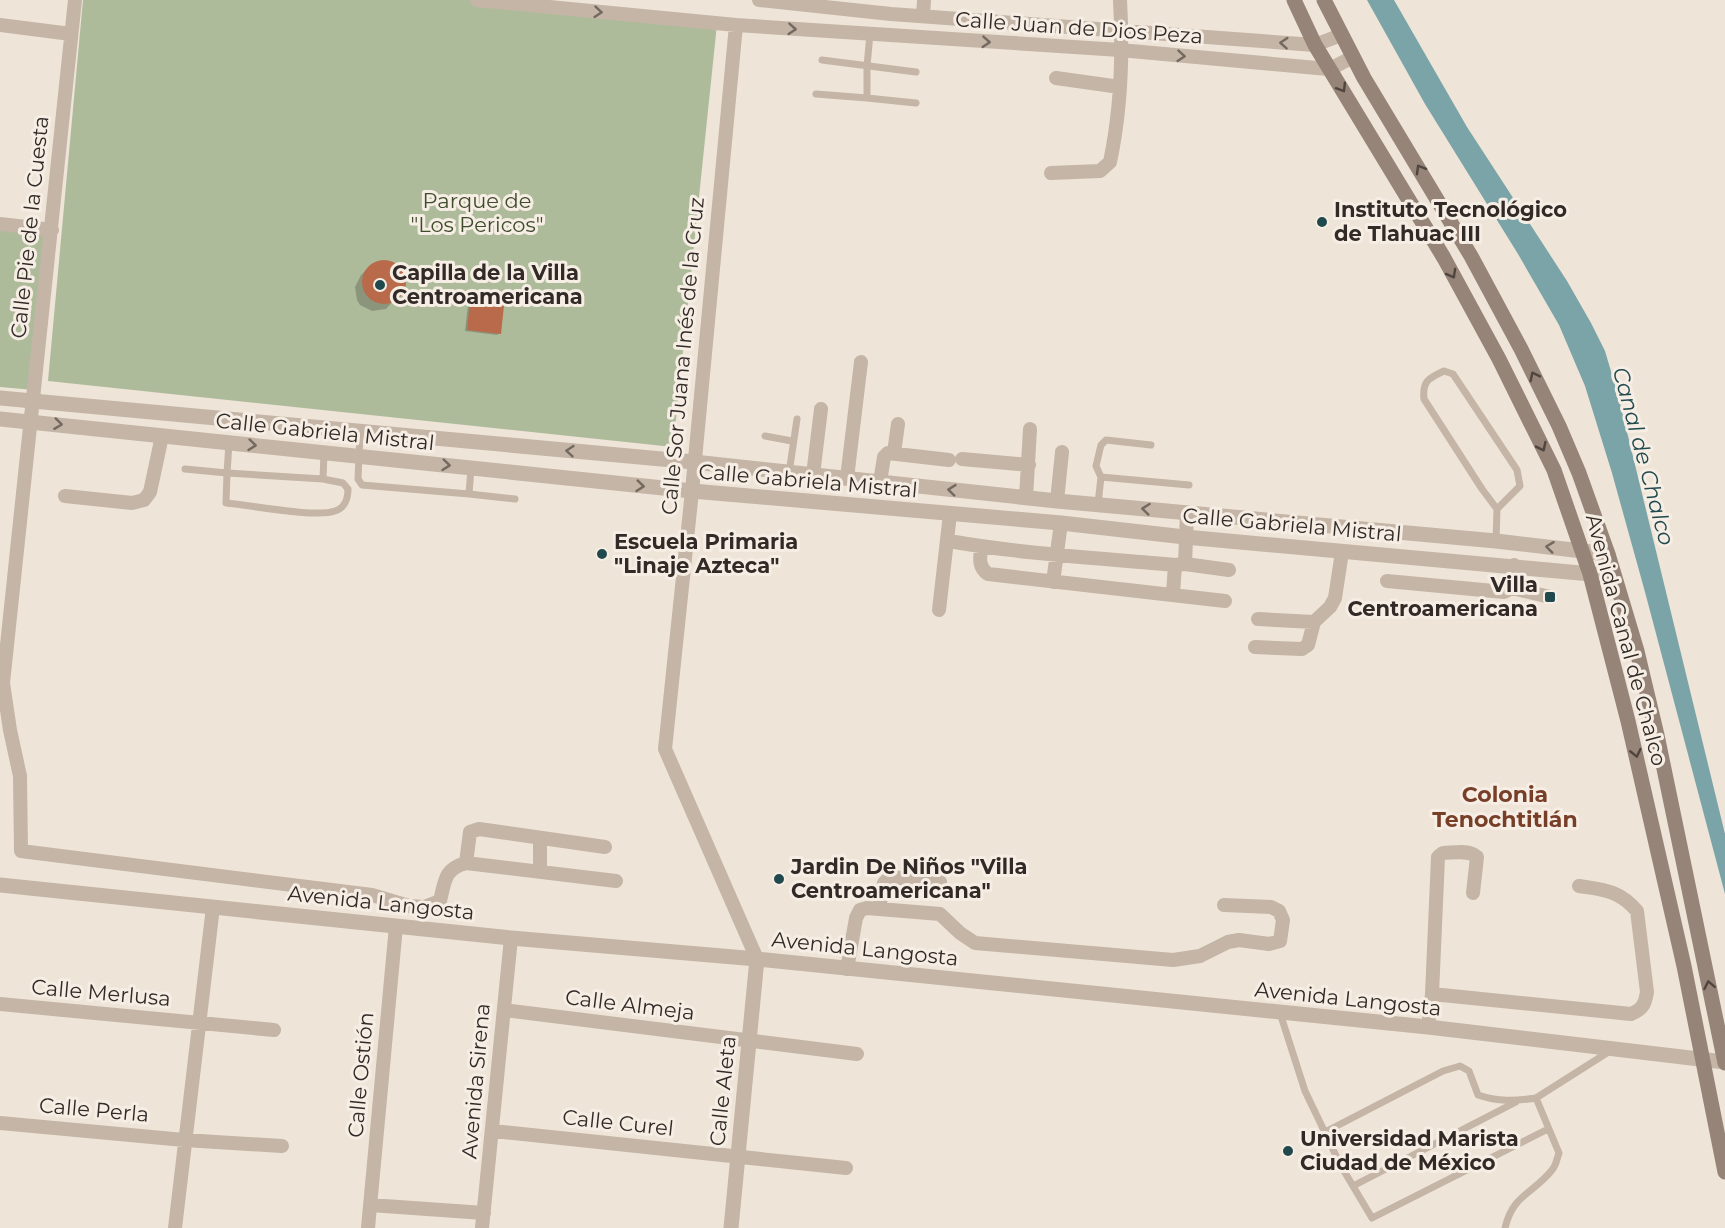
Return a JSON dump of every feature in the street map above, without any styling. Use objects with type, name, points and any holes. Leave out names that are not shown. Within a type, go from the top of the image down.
[{"type":"main road","name":"Avenida Canal de Chalco","points":[[1294,0],[1315,45],[1444,258],[1499,359],[1554,471],[1590,574],[1657,842],[1725,1172]]},
{"type":"main road","name":"Avenida Canal de Chalco","points":[[1324,0],[1353,57],[1465,246],[1521,349],[1580,472],[1608,554],[1657,735],[1725,1062]]},
{"type":"street","name":"Calle Pie de la Cuesta","points":[[75,0],[3,683],[20,776],[21,851],[372,895],[424,908],[440,901],[448,873],[454,866],[466,863]]},
{"type":"street","name":"Calle Juan de Dios Peza","points":[[477,0],[736,25],[1120,50],[1330,69]]},
{"type":"street","name":"Calle Juan de Dios Peza","points":[[759,0],[892,7],[923,16],[1122,33],[1315,45],[1341,35]]},
{"type":"street","points":[[923,16],[924,0]]},
{"type":"street","points":[[1051,173],[1100,171],[1110,162],[1120,87],[1122,33],[1120,0]]},
{"type":"street","points":[[0,25],[71,34]]},
{"type":"street","name":"Calle Sor Juana Inés de la Cruz","points":[[736,25],[692,491],[664,749],[758,959]]},
{"type":"street","points":[[1330,69],[1353,57]]},
{"type":"street","points":[[1056,78],[1120,87]]},
{"type":"street","points":[[0,224],[52,230]]},
{"type":"street","points":[[846,478],[861,362]]},
{"type":"street","name":"Calle Gabriela Mistral","points":[[0,399],[694,462],[1026,498],[1497,541],[1608,554]]},
{"type":"street","points":[[813,475],[821,409]]},
{"type":"street","name":"Calle Gabriela Mistral","points":[[0,419],[692,491],[1061,523],[1185,537],[1514,565],[1613,576]]},
{"type":"street","points":[[894,453],[898,424]]},
{"type":"street","points":[[1026,498],[1030,429]]},
{"type":"street","points":[[65,496],[132,503],[144,500],[150,492],[162,436]]},
{"type":"street","points":[[1057,501],[1062,452]]},
{"type":"street","points":[[880,482],[884,457],[888,453],[1029,465]]},
{"type":"street","points":[[1173,594],[1185,537],[1187,513]]},
{"type":"street","points":[[939,610],[949,541],[950,514]]},
{"type":"street","points":[[1053,582],[1061,523]]},
{"type":"street","points":[[949,541],[981,547],[1057,555],[1229,570]]},
{"type":"street","points":[[981,547],[980,565],[987,574],[1225,601]]},
{"type":"street","points":[[1255,647],[1302,649],[1308,645],[1314,622],[1330,607],[1335,597],[1342,552]]},
{"type":"street","points":[[1512,588],[1514,565]]},
{"type":"street","points":[[1387,581],[1504,592],[1512,588],[1550,597]]},
{"type":"street","points":[[1258,619],[1314,622]]},
{"type":"street","points":[[604,847],[479,829],[470,832],[466,863],[616,882]]},
{"type":"street","points":[[540,838],[540,871]]},
{"type":"street","points":[[1428,1027],[1432,994],[1438,857],[1443,853],[1467,853],[1477,857],[1473,893]]},
{"type":"street","points":[[879,908],[884,883],[890,877],[940,882]]},
{"type":"street","name":"Avenida Langosta","points":[[0,885],[511,938],[758,959],[1428,1027],[1725,1062]]},
{"type":"street","points":[[1432,994],[1631,1014],[1640,1010],[1645,1005],[1647,992],[1637,911],[1630,902],[1615,892],[1579,886]]},
{"type":"street","points":[[847,969],[856,918],[860,910],[867,908],[940,914],[960,933],[975,943],[1173,960],[1200,956],[1228,942],[1239,940],[1269,944],[1280,941],[1283,920],[1279,911],[1271,907],[1224,905]]},
{"type":"street","points":[[175,1228],[213,907]]},
{"type":"street","name":"Calle Ostión","points":[[368,1228],[396,926]]},
{"type":"street","name":"Avenida Sirena","points":[[482,1228],[511,938]]},
{"type":"street","name":"Calle Aleta","points":[[730,1228],[758,959]]},
{"type":"street","name":"Calle Merlusa","points":[[0,1004],[274,1030]]},
{"type":"street","name":"Calle Almeja","points":[[504,1010],[857,1054]]},
{"type":"street","name":"Calle Perla","points":[[0,1123],[184,1140],[282,1146]]},
{"type":"street","name":"Calle Curel","points":[[493,1131],[846,1168]]},
{"type":"street","points":[[370,1205],[484,1213]]},
{"type":"lane","points":[[867,98],[870,34]]},
{"type":"lane","points":[[822,60],[916,72]]},
{"type":"lane","points":[[816,94],[916,103]]},
{"type":"lane","points":[[1497,508],[1520,486],[1517,470],[1453,374],[1444,371],[1430,377],[1423,388],[1424,399],[1482,489],[1497,508],[1497,541]]},
{"type":"lane","points":[[789,472],[797,419]]},
{"type":"lane","points":[[360,432],[358,479],[362,485],[516,499]]},
{"type":"lane","points":[[765,436],[792,441]]},
{"type":"lane","points":[[1098,504],[1101,477],[1096,466],[1101,445],[1106,440],[1151,445]]},
{"type":"lane","points":[[185,469],[227,473],[323,479],[343,483],[348,489],[348,497],[344,505],[336,511],[316,513],[226,503],[227,473],[229,442]]},
{"type":"lane","points":[[323,479],[324,452]]},
{"type":"lane","points":[[469,494],[471,468]]},
{"type":"lane","points":[[1101,477],[1189,485]]},
{"type":"lane","points":[[1280,1013],[1305,1091],[1341,1166],[1372,1218],[1548,1129]]},
{"type":"lane","points":[[1325,1132],[1443,1071],[1460,1066],[1469,1071],[1478,1095],[1492,1100],[1516,1101],[1536,1098],[1613,1049]]},
{"type":"lane","points":[[1505,1228],[1508,1215],[1518,1200],[1553,1169],[1559,1153],[1536,1098]]},
{"type":"lane","points":[[1353,1186],[1516,1101]]},
{"type":"green space","name":"Parque de \"Los Pericos\"","points":[[83,0],[476,0],[717,24],[673,447],[48,381]]},
{"type":"green space","points":[[0,230],[49,235],[34,390],[0,387]]},
{"type":"water","points":[[1367,0],[1394,0],[1467,127],[1567,281],[1605,351],[1618,395],[1725,834],[1725,894],[1645,592],[1585,386],[1559,325],[1425,104]]},
{"type":"building","points":[[384,260],[400,266],[406,282],[400,298],[384,304],[368,298],[362,282],[368,266]]},
{"type":"building","points":[[471,292],[505,296],[501,334],[467,330]]},
{"type":"place","name":"Instituto Tecnológico de Tlahuac III","points":[[1322,222]]},
{"type":"place","name":"Capilla de la Villa Centroamericana","points":[[380,285]]},
{"type":"place","name":"Escuela Primaria \"Linaje Azteca\"","points":[[602,554]]},
{"type":"place","name":"Villa Centroamericana","points":[[1550,597]]},
{"type":"place","name":"Jardin De Niños \"Villa Centroamericana\"","points":[[779,879]]},
{"type":"place","name":"Universidad Marista Ciudad de México","points":[[1288,1151]]},
{"type":"district","name":"Colonia Tenochtitlán","points":[[1505,806]]},
{"type":"water label","name":"Canal de Chalco","points":[[1644,456]]}]
